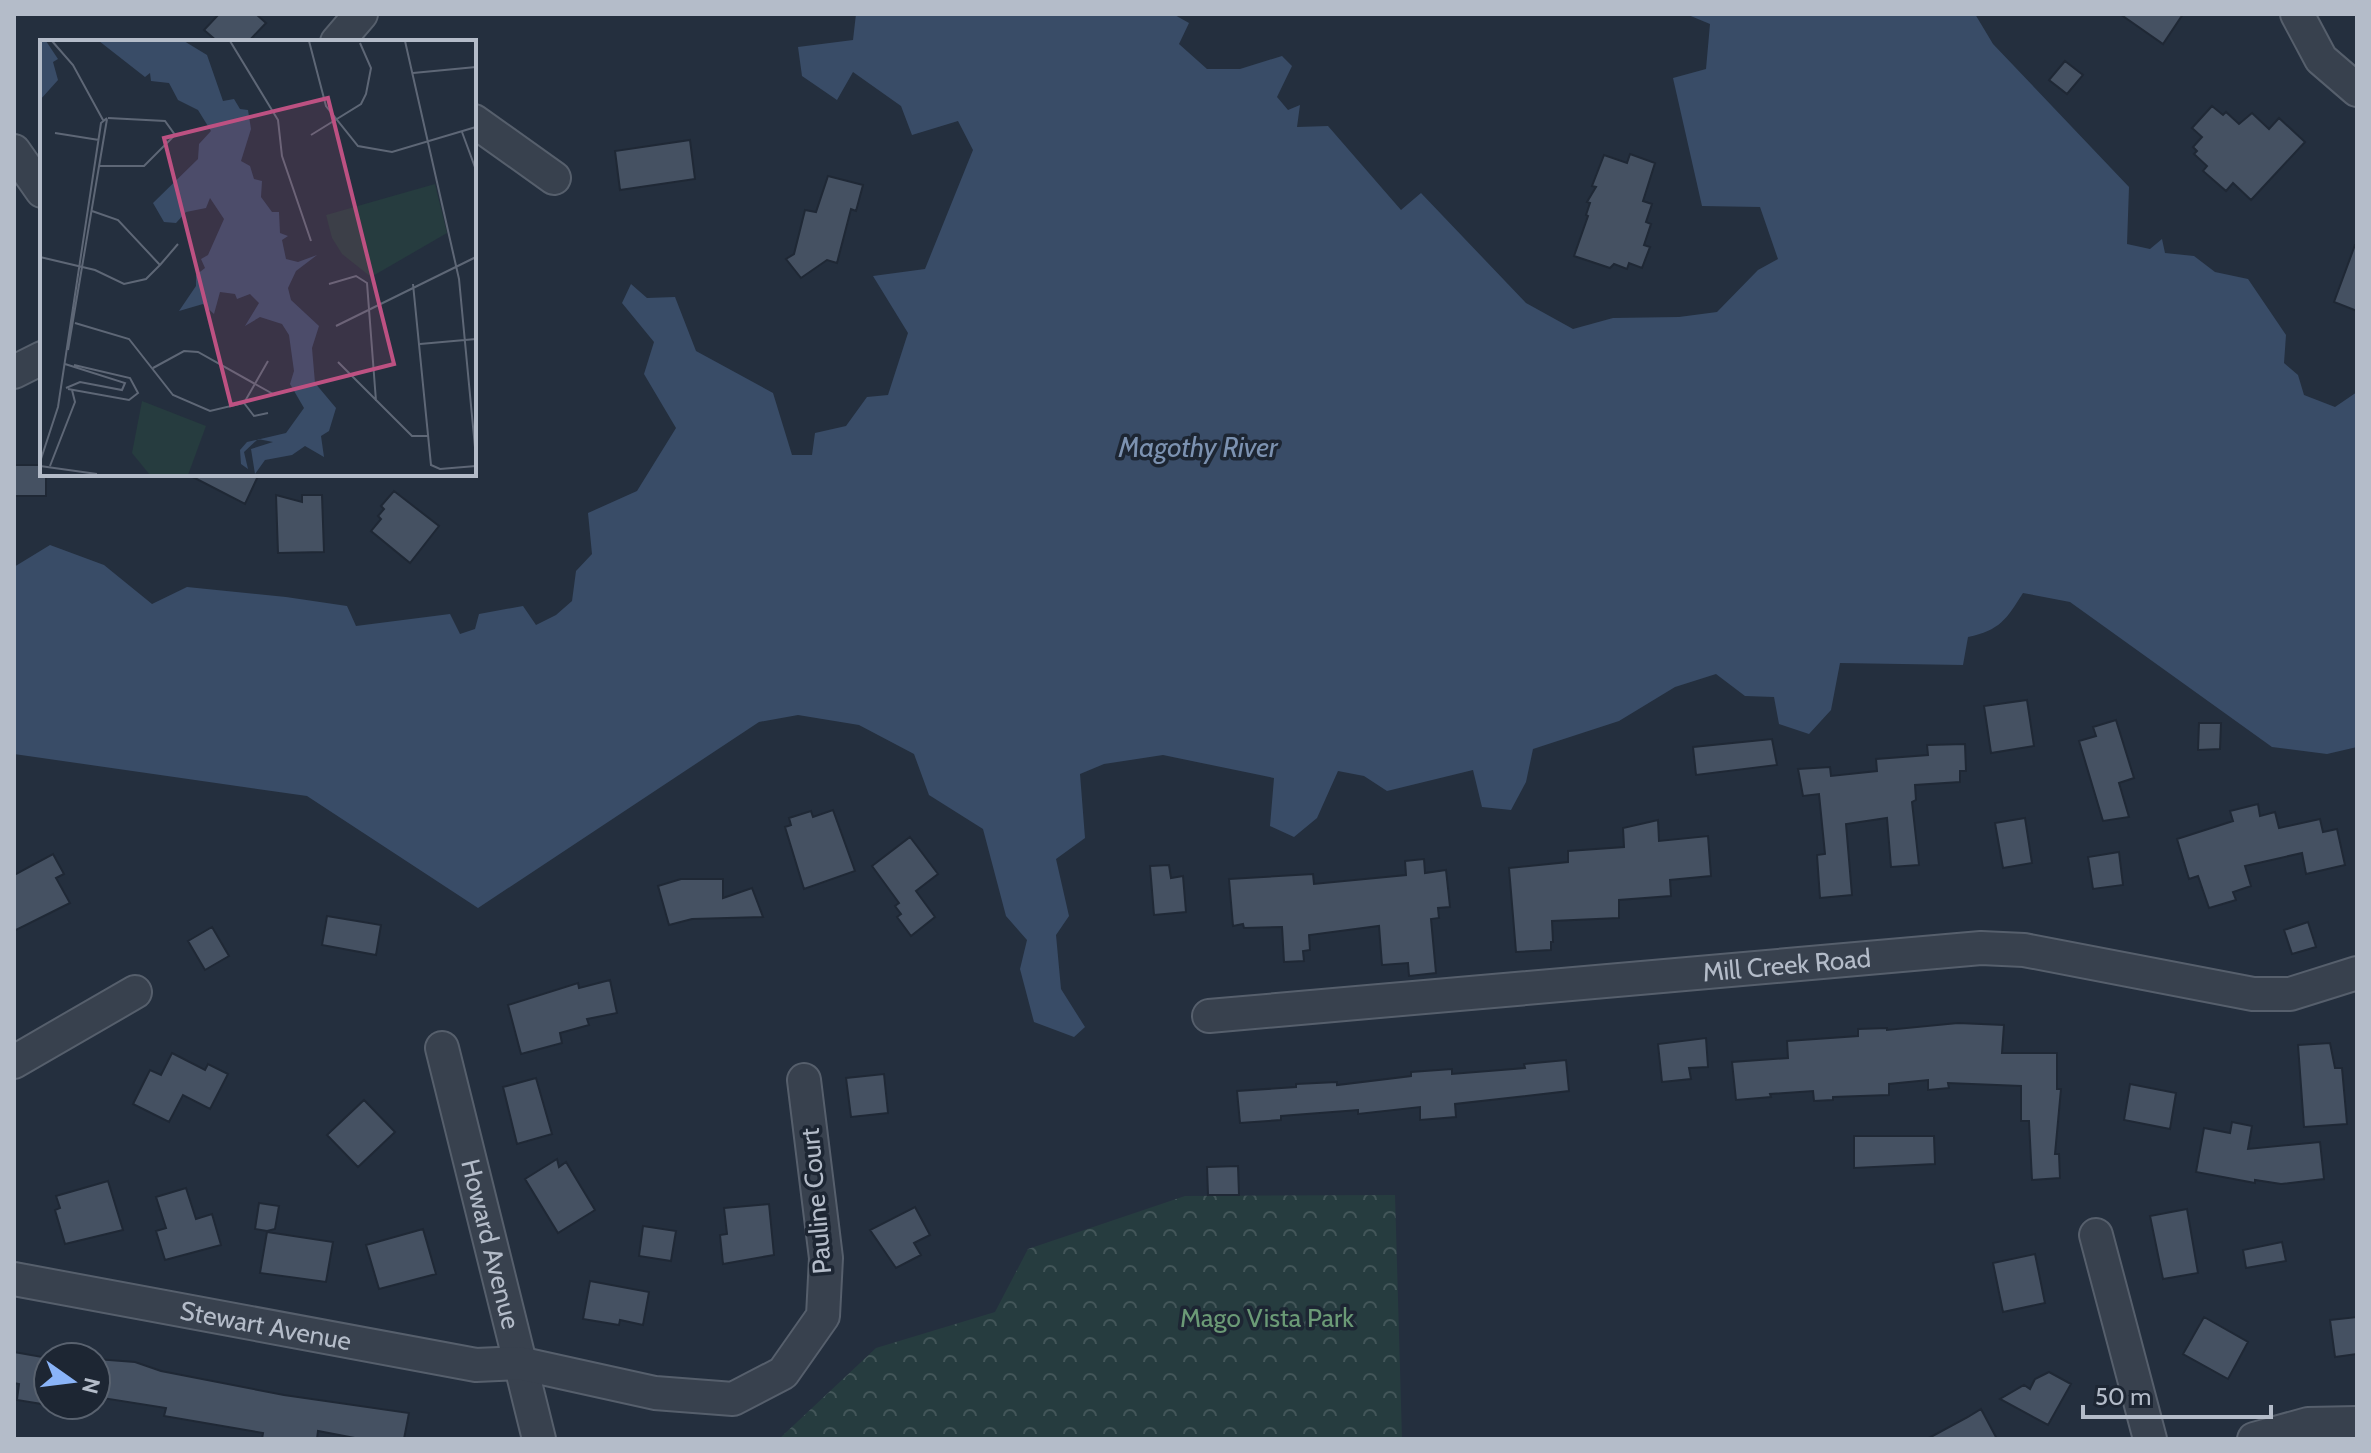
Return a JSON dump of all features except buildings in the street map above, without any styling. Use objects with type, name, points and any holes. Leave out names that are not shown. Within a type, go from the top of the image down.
[{"type":"street","points":[[2297,14],[2321,59],[2357,90]]},
{"type":"street","points":[[476,122],[554,178]]},
{"type":"street","points":[[14,151],[40,188]]},
{"type":"street","points":[[14,372],[40,359]]},
{"type":"street","name":"Mill Creek Road","points":[[1209,1016],[1981,948],[2024,950],[2253,994],[2290,994],[2357,973]]},
{"type":"street","points":[[14,1062],[135,992]]},
{"type":"street","name":"Howard Avenue","points":[[442,1048],[539,1439]]},
{"type":"street","name":"Pauline Court","points":[[519,1363],[655,1393],[733,1399],[783,1373],[823,1316],[826,1258],[804,1080]]},
{"type":"street","points":[[2096,1235],[2150,1439]]},
{"type":"street","name":"Stewart Avenue","points":[[14,1279],[476,1365],[519,1363]]},
{"type":"street","points":[[2254,1439],[2308,1424],[2357,1423]]},
{"type":"green space","name":"Mago Vista Park","points":[[1395,1195],[1402,1439],[779,1439],[876,1348],[995,1312],[1028,1249],[1185,1196]]},
{"type":"water","name":"Magothy River","points":[[856,14],[1173,14],[1189,23],[1179,44],[1207,69],[1240,69],[1282,56],[1292,66],[1277,97],[1288,110],[1300,105],[1297,127],[1328,126],[1401,210],[1421,193],[1526,303],[1573,329],[1613,318],[1679,317],[1717,312],[1758,270],[1778,259],[1760,207],[1702,206],[1673,78],[1706,69],[1710,24],[1686,14],[1975,14],[1993,44],[2129,187],[2127,244],[2150,249],[2162,239],[2165,253],[2194,256],[2215,272],[2248,279],[2286,335],[2284,363],[2298,375],[2304,395],[2335,407],[2357,392],[2357,747],[2327,754],[2272,747],[2070,602],[2023,593],[1995,627],[1968,637],[1963,665],[1840,663],[1831,710],[1809,734],[1779,724],[1774,697],[1745,696],[1716,674],[1675,687],[1619,721],[1533,749],[1526,782],[1511,810],[1482,807],[1473,770],[1387,791],[1364,776],[1338,771],[1317,818],[1294,837],[1270,826],[1274,778],[1163,755],[1104,764],[1080,774],[1085,838],[1056,859],[1069,916],[1056,935],[1061,989],[1085,1027],[1074,1037],[1034,1022],[1020,969],[1027,940],[1006,916],[983,829],[929,795],[914,754],[859,725],[798,715],[759,722],[478,908],[307,796],[14,754],[14,567],[50,545],[104,565],[152,604],[187,587],[347,606],[356,626],[450,614],[460,634],[475,629],[479,614],[523,606],[536,625],[556,615],[572,601],[576,571],[592,554],[588,513],[637,491],[676,428],[644,374],[654,342],[622,303],[631,284],[647,298],[675,297],[696,351],[773,393],[792,455],[812,455],[815,433],[846,426],[867,397],[888,395],[908,333],[873,276],[925,269],[973,150],[958,121],[912,135],[901,106],[853,72],[837,100],[802,76],[798,47],[853,40]]}]
